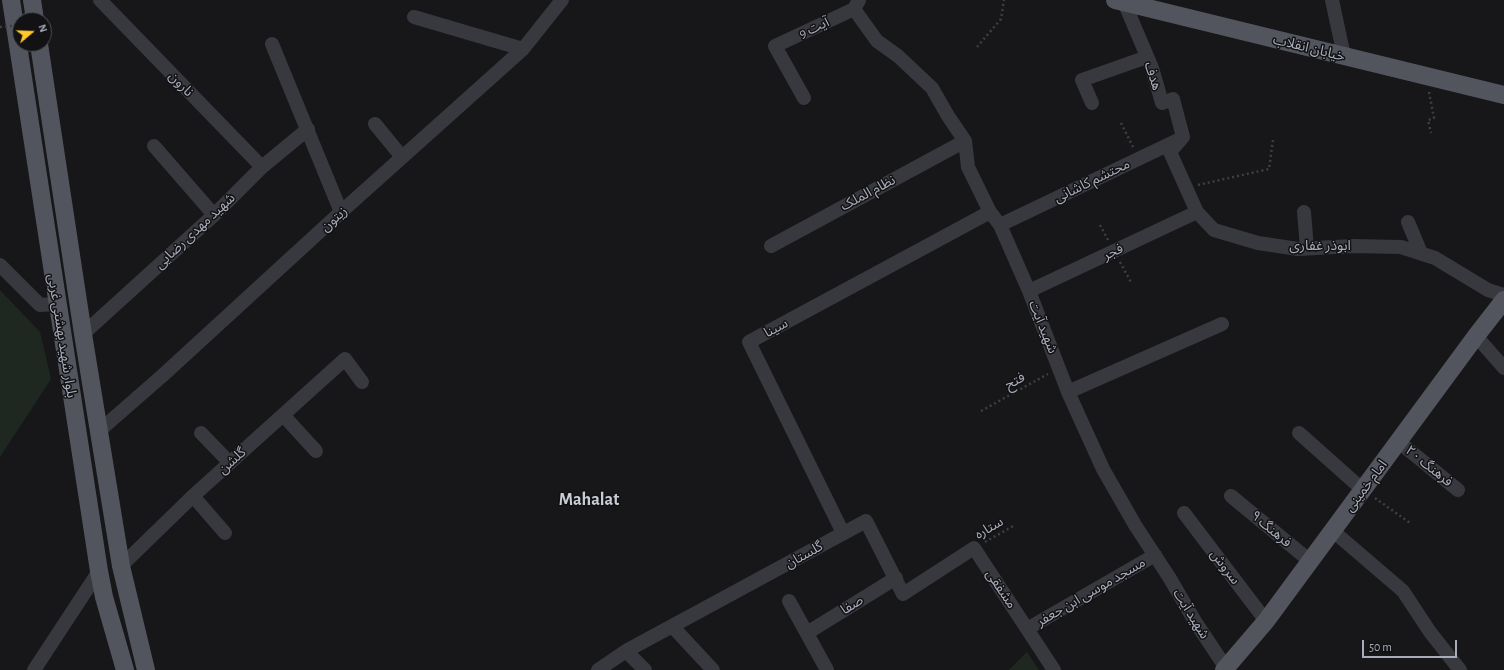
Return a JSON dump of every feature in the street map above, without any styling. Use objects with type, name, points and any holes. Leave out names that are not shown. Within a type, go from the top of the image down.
[{"type":"main road","points":[[5,0],[12,17]]},
{"type":"main road","name":"بلوار شهید بهشتی غربی","points":[[10,0],[13,12]]},
{"type":"main road","points":[[32,0],[34,12]]},
{"type":"main road","name":"خیابان انقلاب","points":[[1119,1],[1504,95]]},
{"type":"main road","name":"بلوار شهید بهشتی غربی","points":[[21,52],[57,304],[99,571],[104,597],[125,670]]},
{"type":"main road","name":"بلوار شهید بهشتی غربی","points":[[40,52],[83,334],[121,566],[146,670]]},
{"type":"main road","name":"امام خمینی","points":[[1225,669],[1266,621],[1504,300]]},
{"type":"street","name":"نارون","points":[[100,0],[262,167]]},
{"type":"street","name":"زیتون","points":[[99,432],[523,49],[562,0]]},
{"type":"street","points":[[1332,0],[1344,56]]},
{"type":"street","name":"هدف","points":[[1119,1],[1152,68],[1162,103],[1173,99],[1183,137]]},
{"type":"street","name":"آیت 9","points":[[804,98],[775,46],[856,5]]},
{"type":"street","name":"شهید آیت","points":[[856,5],[878,41],[898,56],[932,88],[948,116],[965,141],[968,167],[990,212],[1000,225],[1029,291],[1068,392],[1103,469],[1135,525],[1225,669]]},
{"type":"street","points":[[414,17],[523,49]]},
{"type":"street","points":[[272,44],[341,212]]},
{"type":"street","points":[[1092,103],[1082,80],[1147,57]]},
{"type":"street","points":[[375,124],[402,157]]},
{"type":"street","name":"شهید مهدی رضایی","points":[[83,334],[214,215],[262,167],[308,129]]},
{"type":"street","name":"محتشم کاشانی","points":[[1000,225],[1183,137]]},
{"type":"street","name":"ابوذر غفاری","points":[[1183,137],[1170,152],[1197,212],[1214,230],[1258,243],[1298,249],[1353,246],[1401,247],[1435,258],[1488,290],[1504,295]]},
{"type":"street","name":"نظام الملک","points":[[771,246],[965,141]]},
{"type":"street","points":[[154,146],[214,215]]},
{"type":"street","name":"سینا","points":[[843,533],[749,342],[990,212]]},
{"type":"street","name":"فجر","points":[[1029,291],[1197,212]]},
{"type":"street","points":[[1304,212],[1307,248]]},
{"type":"street","points":[[1408,222],[1421,253]]},
{"type":"street","points":[[0,265],[40,305],[57,304]]},
{"type":"street","points":[[1068,392],[1222,324]]},
{"type":"street","points":[[1476,336],[1504,368]]},
{"type":"street","name":"گلشن","points":[[121,566],[193,496],[345,359],[362,382]]},
{"type":"street","points":[[284,415],[316,451]]},
{"type":"street","points":[[201,433],[230,463]]},
{"type":"street","points":[[1299,433],[1363,490]]},
{"type":"street","name":"فرهنگ ۲۰","points":[[1399,442],[1458,490]]},
{"type":"street","points":[[193,496],[225,532]]},
{"type":"street","name":"فرهنگ ۹","points":[[1231,496],[1310,562]]},
{"type":"street","name":"سروش","points":[[1184,513],[1266,621]]},
{"type":"street","name":"گلستان","points":[[598,670],[626,651],[866,521],[903,594],[974,548]]},
{"type":"street","points":[[1333,531],[1403,591],[1430,632],[1460,670]]},
{"type":"street","name":"مشفقی","points":[[974,548],[1054,670]]},
{"type":"street","name":"مسجد موسی ابن جعفر","points":[[1027,629],[1155,555]]},
{"type":"street","points":[[34,670],[99,571]]},
{"type":"street","name":"صفا","points":[[807,633],[896,578]]},
{"type":"street","points":[[789,601],[827,670]]},
{"type":"street","points":[[672,626],[713,670]]},
{"type":"street","points":[[626,651],[645,670]]},
{"type":"path","points":[[977,47],[1000,19],[1004,0]]},
{"type":"path","points":[[0,27],[12,30]]},
{"type":"path","points":[[1426,76],[1434,118],[1428,120],[1431,133]]},
{"type":"path","points":[[1120,123],[1139,158]]},
{"type":"path","points":[[1186,187],[1269,169],[1273,140]]},
{"type":"path","points":[[1100,225],[1132,284]]},
{"type":"path","name":"فتح","points":[[981,411],[1059,368]]},
{"type":"path","points":[[1363,490],[1410,523]]},
{"type":"path","name":"ستاره","points":[[974,548],[1013,526]]},
{"type":"shaded area","points":[[0,290],[40,332],[51,379],[0,457]]},
{"type":"shaded area","points":[[1027,652],[1039,670],[1009,670]]},
{"type":"district","name":"Mahalat","points":[[589,500]]}]
